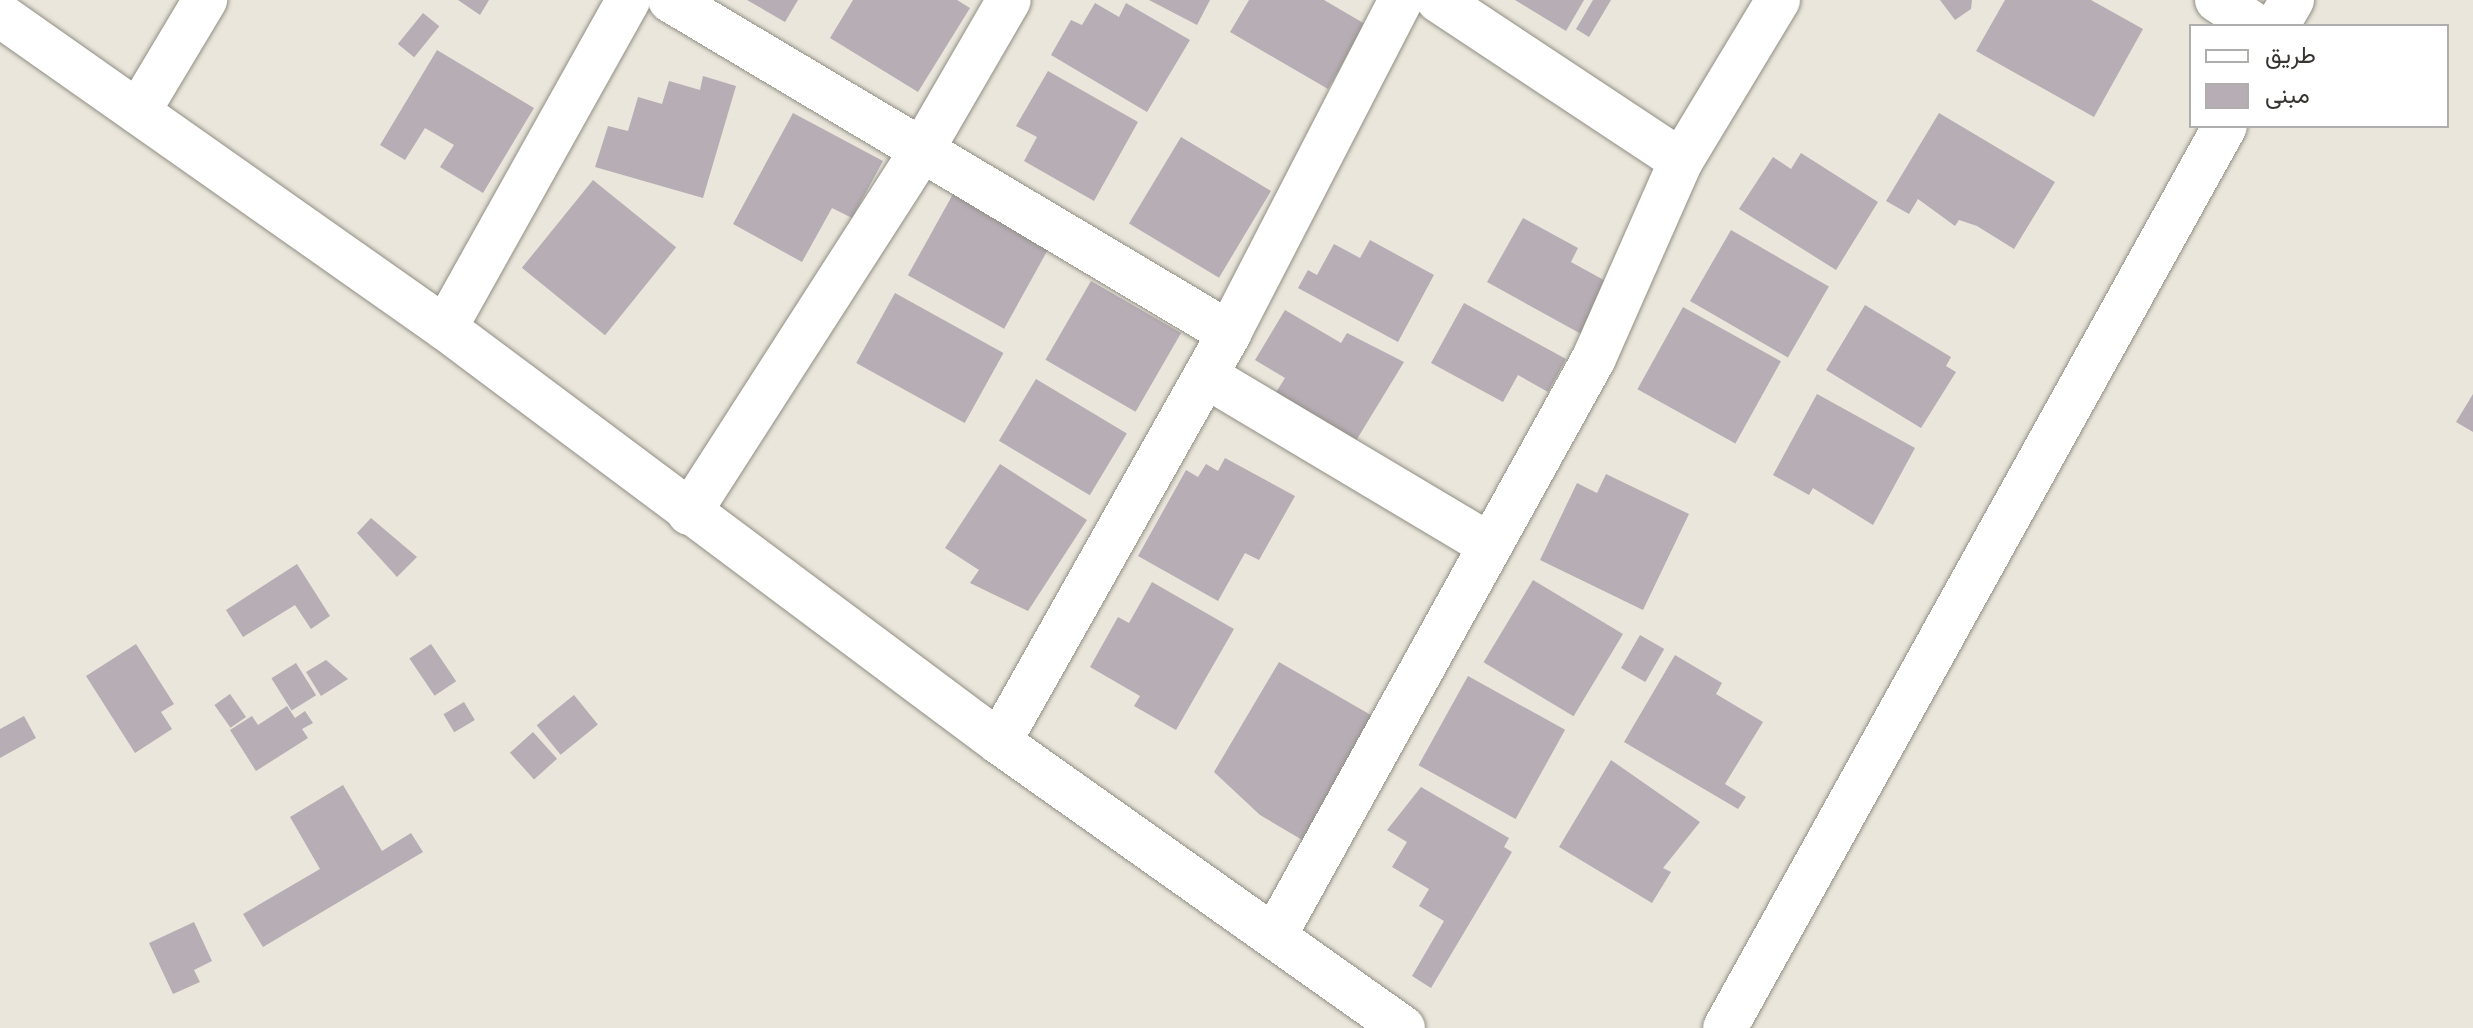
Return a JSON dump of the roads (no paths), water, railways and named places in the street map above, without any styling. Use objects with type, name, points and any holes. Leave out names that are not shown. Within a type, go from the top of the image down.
[{"type":"street","points":[[138,112],[205,0]]},
{"type":"street","points":[[445,328],[628,0]]},
{"type":"street","points":[[670,0],[1229,333]]},
{"type":"street","points":[[689,513],[922,150],[1009,0]]},
{"type":"street","points":[[999,742],[1206,376],[1401,0]]},
{"type":"street","points":[[1438,0],[1681,161]]},
{"type":"street","points":[[1275,935],[1594,358],[1681,161],[1778,0]]},
{"type":"street","points":[[2217,0],[2253,24]]},
{"type":"street","points":[[2278,24],[2292,0]]},
{"type":"street","points":[[0,15],[445,328],[999,742],[1403,1028]]},
{"type":"street","points":[[1725,1028],[2224,128]]},
{"type":"street","points":[[1206,376],[1490,545]]}]
